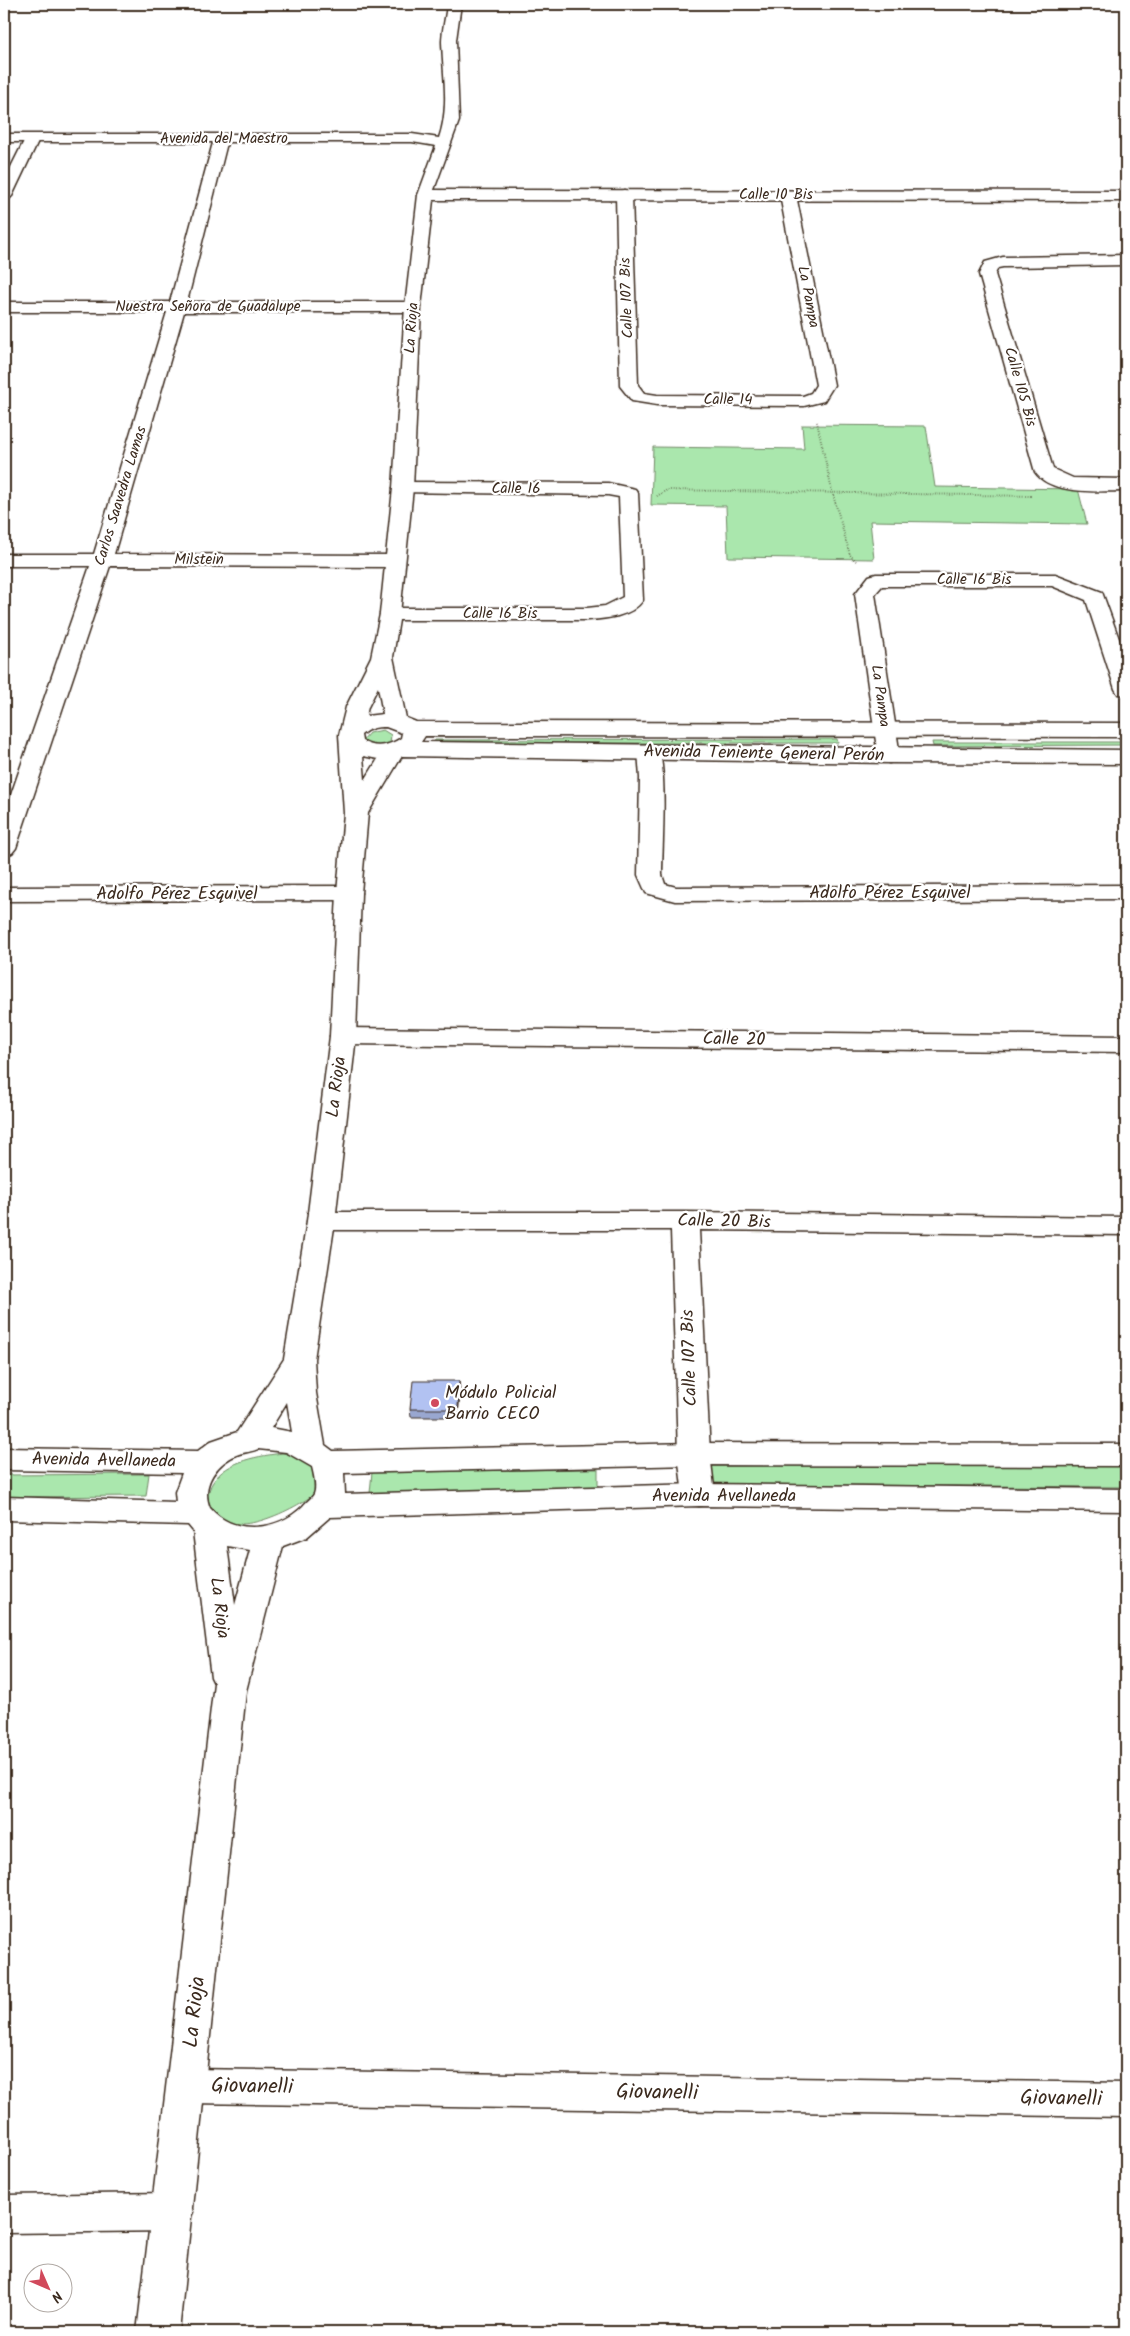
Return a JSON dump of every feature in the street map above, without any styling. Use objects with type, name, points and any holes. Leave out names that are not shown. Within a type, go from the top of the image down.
[{"type":"street","name":"La Rioja","points":[[318,1456],[301,1392],[299,1359],[321,1222],[343,1036],[349,893],[356,813],[351,735],[357,707],[382,657],[390,614],[403,488],[413,307],[426,195],[452,121],[453,106],[449,40],[454,4]]},
{"type":"street","name":"Avenida del Maestro","points":[[4,138],[412,138],[443,143]]},
{"type":"street","points":[[4,196],[32,139]]},
{"type":"street","name":"Carlos Saavedra Lamas","points":[[4,848],[102,560],[177,307],[222,139]]},
{"type":"street","name":"Calle 10 Bis","points":[[426,195],[1126,196]]},
{"type":"street","name":"Calle 107 Bis","points":[[624,195],[629,386],[638,397]]},
{"type":"street","name":"La Pampa","points":[[788,195],[825,385],[811,399]]},
{"type":"street","name":"Calle 105 Bis","points":[[1079,485],[1055,480],[1044,472],[987,274],[991,265],[1003,262],[1126,260]]},
{"type":"street","name":"Nuestra Señora de Guadalupe","points":[[4,307],[413,307]]},
{"type":"street","name":"Calle 14","points":[[638,397],[657,400],[811,399]]},
{"type":"street","points":[[1079,485],[1126,485]]},
{"type":"street","name":"Calle 16","points":[[403,488],[608,489],[629,495]]},
{"type":"street","name":"Calle 16 Bis","points":[[390,614],[587,614],[610,612],[632,600],[629,495]]},
{"type":"street","name":"Milstein","points":[[4,560],[394,561]]},
{"type":"street","name":"La Pampa","points":[[876,580],[864,594],[889,756]]},
{"type":"street","name":"Calle 16 Bis","points":[[876,580],[1056,580],[1095,596],[1126,689]]},
{"type":"street","name":"La Rioja","points":[[356,813],[398,750],[414,740],[414,734],[404,725],[382,657]]},
{"type":"street","name":"Avenida Teniente General Perón","points":[[1126,730],[884,728],[518,730],[371,722],[358,726],[351,735],[358,748],[365,751],[649,751],[889,756],[1126,757]]},
{"type":"street","name":"Adolfo Pérez Esquivel","points":[[649,751],[652,778],[650,875],[654,888],[675,894],[1126,892]]},
{"type":"street","name":"Adolfo Pérez Esquivel","points":[[4,894],[349,893]]},
{"type":"street","name":"Calle 20","points":[[343,1036],[1126,1044]]},
{"type":"street","name":"Calle 107 Bis","points":[[685,1221],[694,1454],[699,1495]]},
{"type":"street","name":"Calle 20 Bis","points":[[321,1222],[685,1221],[1126,1226]]},
{"type":"street","name":"La Rioja","points":[[247,1442],[299,1359]]},
{"type":"street","points":[[203,1520],[191,1499],[191,1486],[196,1473],[204,1462],[218,1451],[236,1443],[260,1438],[285,1439],[318,1456],[694,1454],[1126,1455]]},
{"type":"street","points":[[4,1509],[203,1520],[232,1536],[250,1539],[269,1537],[300,1527],[310,1520],[328,1497],[330,1481],[318,1456]]},
{"type":"street","name":"Avenida Avellaneda","points":[[4,1459],[204,1462]]},
{"type":"street","name":"Avenida Avellaneda","points":[[322,1506],[699,1495],[1126,1500]]},
{"type":"street","name":"La Rioja","points":[[203,1520],[229,1691]]},
{"type":"street","name":"La Rioja","points":[[158,2332],[187,2086],[229,1691],[269,1537]]},
{"type":"street","name":"Giovanelli","points":[[187,2086],[1126,2100]]},
{"type":"street","points":[[4,2214],[173,2212]]},
{"type":"path","points":[[811,399],[832,491],[850,555],[876,580]]},
{"type":"path","points":[[629,495],[655,497],[667,490],[832,491],[1040,496],[1079,485]]},
{"type":"green space","points":[[802,425],[926,426],[935,487],[1078,489],[1087,524],[870,521],[874,559],[728,557],[726,506],[651,505],[653,447],[804,449]]},
{"type":"green space","points":[[383,730],[391,735],[390,744],[377,748],[362,741],[369,733]]},
{"type":"green space","points":[[837,739],[838,743],[434,743],[435,740]]},
{"type":"green space","points":[[932,742],[1126,742],[1126,745],[933,746]]},
{"type":"green space","points":[[283,1453],[303,1458],[316,1467],[316,1493],[280,1514],[249,1523],[234,1524],[222,1520],[213,1511],[207,1497],[212,1484],[219,1475],[235,1464],[245,1460]]},
{"type":"green space","points":[[699,1463],[1126,1466],[1126,1487],[700,1484]]},
{"type":"green space","points":[[598,1469],[598,1490],[370,1493],[372,1472]]},
{"type":"green space","points":[[149,1474],[146,1496],[4,1497],[4,1475]]},
{"type":"building","name":"Módulo Policial Barrio CECO","points":[[413,1381],[459,1381],[458,1409],[410,1409]]},
{"type":"place","name":"Módulo Policial Barrio CECO","points":[[435,1403]]}]
